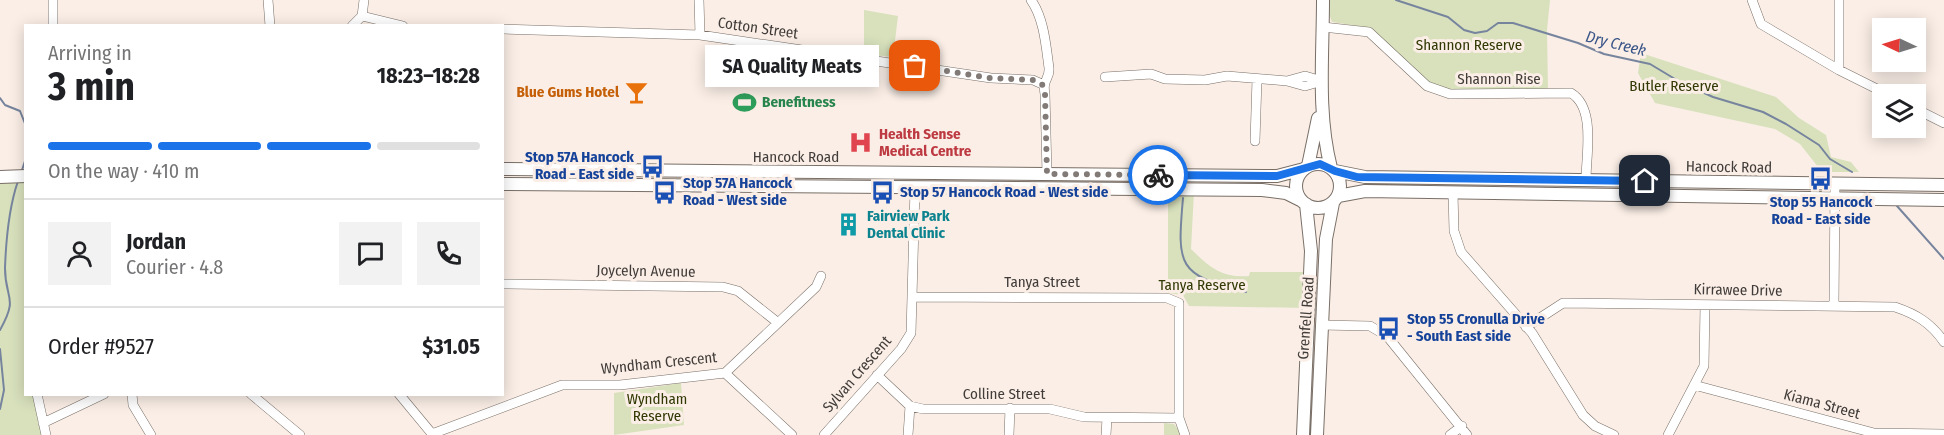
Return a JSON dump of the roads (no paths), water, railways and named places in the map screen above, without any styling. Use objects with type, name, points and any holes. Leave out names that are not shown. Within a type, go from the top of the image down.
[{"type":"main road","points":[[1322,87],[1306,168],[1296,184],[1304,202],[1319,208],[1335,200],[1340,183],[1333,170],[1325,142],[1322,87],[1323,0]]},
{"type":"main road","points":[[1306,168],[1320,164],[1333,170]]},
{"type":"main road","name":"Hancock Road","points":[[504,169],[1271,176],[1306,168]]},
{"type":"main road","name":"Hancock Road","points":[[1333,170],[1365,177],[1944,185]]},
{"type":"main road","points":[[888,173],[903,177],[915,188],[932,174]]},
{"type":"main road","points":[[1026,188],[1047,174],[1056,182],[1076,189]]},
{"type":"main road","points":[[0,177],[21,176]]},
{"type":"main road","name":"Hancock Road","points":[[504,184],[1270,190],[1286,193],[1304,202]]},
{"type":"main road","name":"Hancock Road","points":[[1335,200],[1365,191],[1944,200]]},
{"type":"main road","name":"Grenfell Road","points":[[1317,435],[1326,238],[1335,200]]},
{"type":"main road","name":"Grenfell Road","points":[[1303,435],[1311,251],[1304,202]]},
{"type":"main road","points":[[1307,325],[1321,325]]},
{"type":"street","points":[[52,0],[53,24]]},
{"type":"street","points":[[268,0],[270,24]]},
{"type":"street","points":[[354,24],[362,16],[364,0]]},
{"type":"street","points":[[699,0],[699,35]]},
{"type":"street","points":[[1031,0],[1042,22],[1049,68],[1042,84],[1045,94],[1047,174]]},
{"type":"street","points":[[1752,0],[1761,24],[1839,70],[1872,86]]},
{"type":"street","points":[[1839,0],[1839,70]]},
{"type":"street","points":[[362,16],[395,24]]},
{"type":"street","name":"Shannon Rise","points":[[1323,27],[1369,32],[1427,86],[1437,92],[1449,94],[1570,93],[1578,98],[1585,114],[1586,180]]},
{"type":"street","name":"Cotton Street","points":[[504,29],[699,35],[990,78],[1033,80],[1042,84]]},
{"type":"street","points":[[1105,77],[1151,74],[1165,79],[1205,80],[1227,76],[1287,81],[1305,86],[1322,87]]},
{"type":"street","points":[[1256,141],[1257,79]]},
{"type":"street","points":[[1926,114],[1944,123]]},
{"type":"street","points":[[1833,306],[1835,183]]},
{"type":"street","name":"Sylvan Crescent","points":[[824,435],[901,349],[911,333],[915,188]]},
{"type":"street","points":[[1453,193],[1454,231],[1461,252],[1526,327],[1578,409],[1589,421],[1610,434]]},
{"type":"street","points":[[1944,195],[1944,200]]},
{"type":"street","name":"Wyndham Crescent","points":[[432,434],[562,385],[620,385],[725,373],[816,287],[821,276]]},
{"type":"street","name":"Joycelyn Avenue","points":[[504,285],[723,287],[738,291],[777,322]]},
{"type":"street","name":"Tanya Street","points":[[913,297],[1171,299],[1179,303],[1180,312],[1179,418]]},
{"type":"street","name":"Kirrawee Drive","points":[[1526,327],[1563,303],[1895,307],[1913,313],[1931,325],[1944,342]]},
{"type":"street","points":[[1668,435],[1704,366],[1705,304]]},
{"type":"street","points":[[1321,325],[1361,324],[1379,330],[1400,349],[1464,431],[1450,435]]},
{"type":"street","points":[[725,373],[792,435]]},
{"type":"street","points":[[877,375],[910,406],[908,435]]},
{"type":"street","name":"Kiama Street","points":[[1694,385],[1874,434],[1944,434]]},
{"type":"street","points":[[37,396],[46,435]]},
{"type":"street","points":[[43,423],[100,396]]},
{"type":"street","points":[[132,396],[133,405],[151,435]]},
{"type":"street","points":[[253,396],[300,435]]},
{"type":"street","points":[[401,396],[432,434]]},
{"type":"street","name":"Colline Street","points":[[910,406],[939,410],[1050,408],[1084,417],[1179,418]]},
{"type":"street","points":[[1010,408],[1010,435]]},
{"type":"street","points":[[1106,435],[1107,418]]},
{"type":"street","points":[[1179,418],[1185,435]]},
{"type":"waterway","name":"Dry Creek","points":[[1396,0],[1448,17],[1464,30],[1475,33],[1487,31],[1498,23],[1513,23],[1578,43],[1604,54],[1650,64],[1680,82],[1713,97],[1763,112],[1786,124],[1819,145],[1830,159],[1852,172]]},
{"type":"waterway","points":[[0,98],[5,105],[20,111],[24,121]]},
{"type":"waterway","points":[[21,173],[24,164]]},
{"type":"waterway","points":[[0,330],[10,304],[5,268],[6,246],[10,213],[18,181]]},
{"type":"waterway","points":[[1183,198],[1181,239],[1186,264],[1194,273],[1206,280],[1246,292]]},
{"type":"waterway","name":"Dry Creek","points":[[1897,206],[1944,259]]},
{"type":"waterway","points":[[0,349],[4,390],[0,409]]},
{"type":"place","name":"SA Quality Meats","points":[[915,66]]},
{"type":"place","name":"Blue Gums Hotel","points":[[637,92]]},
{"type":"place","name":"Benefitness","points":[[744,102]]},
{"type":"place","name":"Health Sense Medical Centre","points":[[861,143]]},
{"type":"place","name":"Stop 57A Hancock Road - East side","points":[[652,166]]},
{"type":"place","name":"Stop 55 Hancock Road - East side","points":[[1821,178]]},
{"type":"place","name":"Stop 57A Hancock Road - West side","points":[[665,192]]},
{"type":"place","name":"Stop 57 Hancock Road - West side","points":[[882,192]]},
{"type":"place","name":"Fairview Park Dental Clinic","points":[[849,225]]},
{"type":"place","name":"Stop 55 Cronulla Drive - South East side","points":[[1389,328]]},
{"type":"park label","name":"Shannon Reserve","points":[[1469,45]]},
{"type":"park label","name":"Butler Reserve","points":[[1674,86]]},
{"type":"park label","name":"Tanya Reserve","points":[[1202,285]]},
{"type":"park label","name":"Wyndham Reserve","points":[[657,408]]}]
